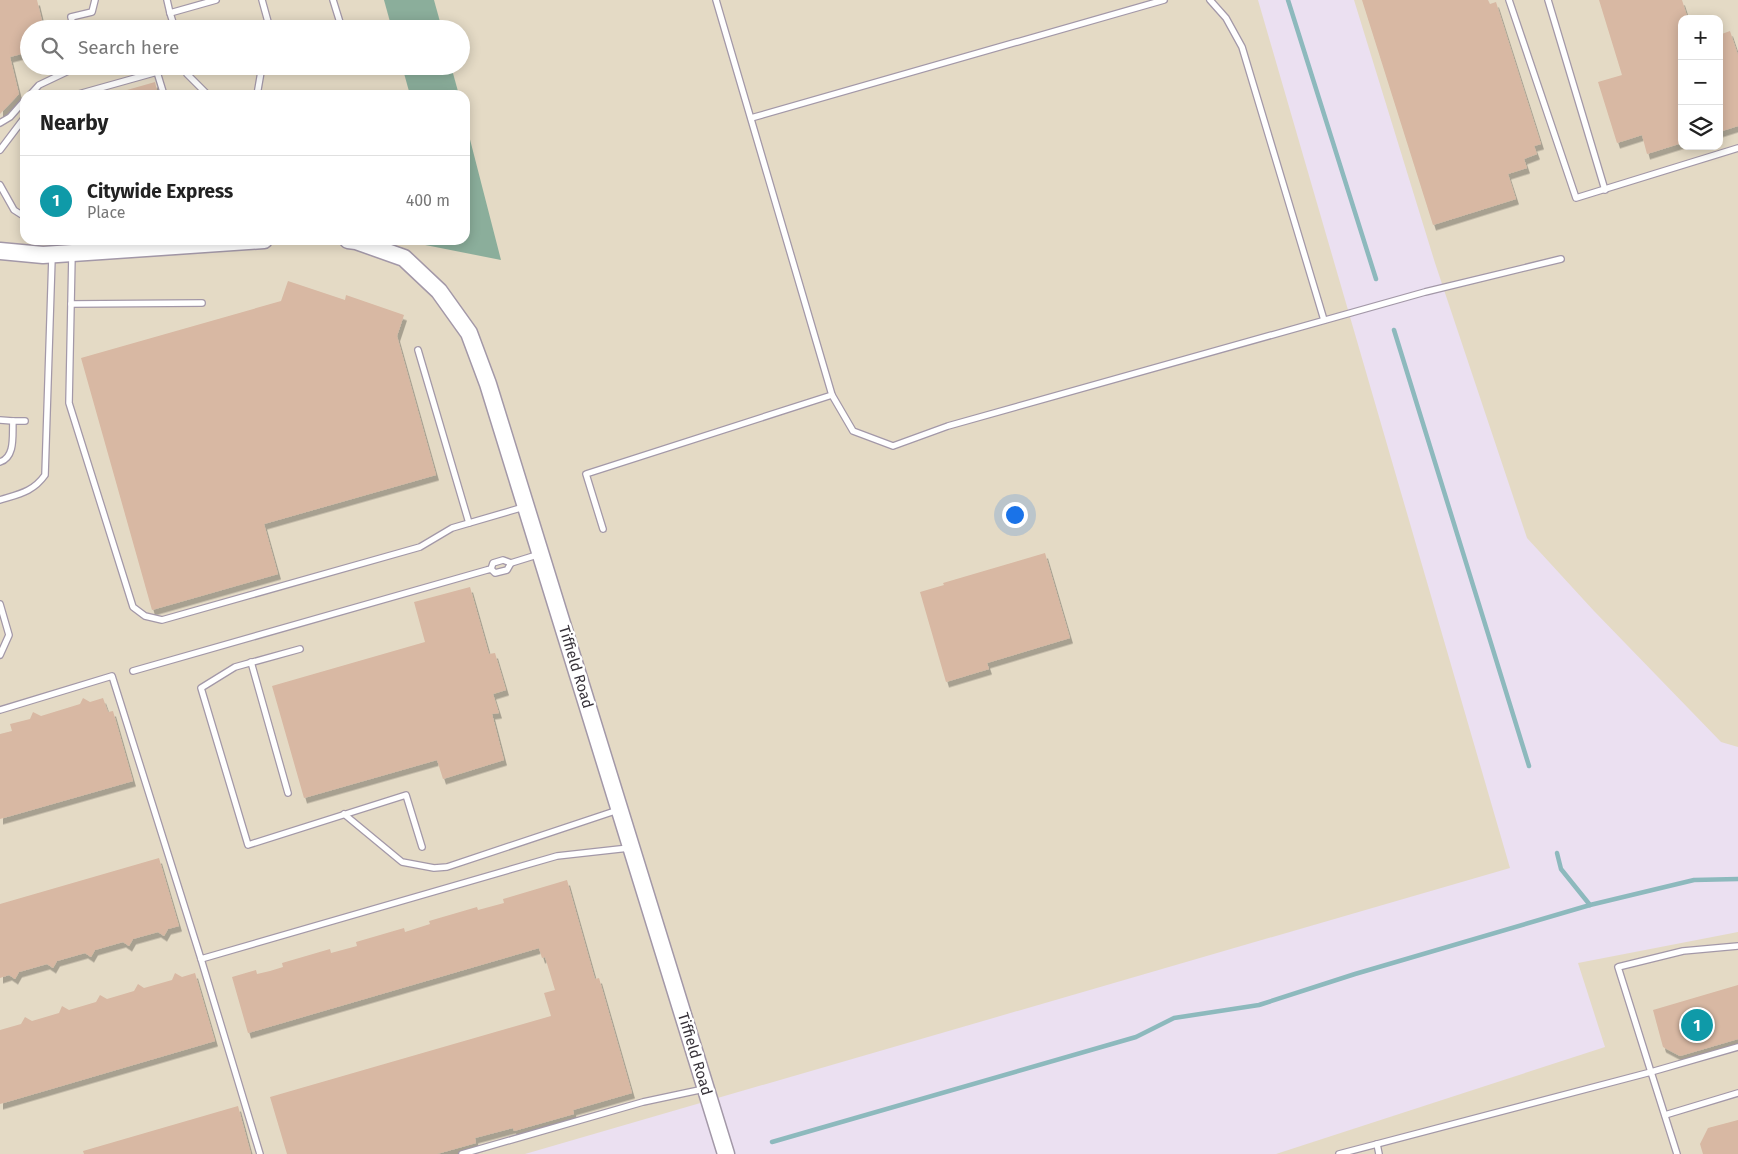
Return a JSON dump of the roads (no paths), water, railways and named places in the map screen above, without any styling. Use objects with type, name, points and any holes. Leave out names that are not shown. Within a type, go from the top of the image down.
[{"type":"street","points":[[0,251],[52,255],[158,245]]},
{"type":"street","name":"Tiffield Road","points":[[367,245],[404,258],[440,291],[469,333],[488,384],[726,1154]]},
{"type":"lane","points":[[72,20],[71,16],[92,12],[95,0]]},
{"type":"lane","points":[[167,0],[172,20]]},
{"type":"lane","points":[[170,13],[216,0]]},
{"type":"lane","points":[[262,0],[268,20]]},
{"type":"lane","points":[[333,0],[339,20]]},
{"type":"lane","points":[[716,0],[832,395],[854,431],[893,446],[957,424],[1324,320],[1425,292],[1561,258]]},
{"type":"lane","points":[[751,118],[1164,0]]},
{"type":"lane","points":[[1210,0],[1226,18],[1242,47],[1324,320]]},
{"type":"lane","points":[[1509,0],[1576,198],[1738,148]]},
{"type":"lane","points":[[1548,0],[1605,190]]},
{"type":"lane","points":[[34,90],[39,85],[60,75]]},
{"type":"lane","points":[[93,90],[146,75]]},
{"type":"lane","points":[[158,75],[162,90]]},
{"type":"lane","points":[[188,75],[203,90]]},
{"type":"lane","points":[[259,90],[261,75]]},
{"type":"lane","points":[[0,123],[10,117],[20,106]]},
{"type":"lane","points":[[0,150],[20,124]]},
{"type":"lane","points":[[0,185],[14,210],[20,214]]},
{"type":"lane","points":[[72,254],[69,403],[133,607],[145,616],[162,620],[420,547],[452,528],[526,506]]},
{"type":"lane","points":[[0,500],[28,491],[38,484],[44,475],[52,255]]},
{"type":"lane","points":[[71,304],[202,303]]},
{"type":"lane","points":[[418,350],[469,523]]},
{"type":"lane","points":[[602,529],[586,474],[832,395]]},
{"type":"lane","points":[[0,420],[25,421]]},
{"type":"lane","points":[[0,462],[9,456],[12,449],[13,421]]},
{"type":"lane","points":[[491,569],[493,563],[503,560],[510,563],[540,554]]},
{"type":"lane","points":[[491,569],[495,573],[507,570],[510,563]]},
{"type":"lane","points":[[133,670],[491,569]]},
{"type":"lane","points":[[0,604],[9,635],[0,655]]},
{"type":"lane","points":[[300,649],[235,667],[201,688],[248,845],[406,794],[422,847]]},
{"type":"lane","points":[[251,662],[288,793]]},
{"type":"lane","points":[[0,710],[112,676],[260,1154]]},
{"type":"lane","points":[[344,814],[402,862],[434,868],[447,867],[620,809]]},
{"type":"lane","points":[[201,959],[557,856],[632,848]]},
{"type":"lane","points":[[1677,1154],[1618,967],[1683,951],[1738,946]]},
{"type":"lane","points":[[1340,1154],[1651,1072],[1738,1047]]},
{"type":"lane","points":[[462,1154],[643,1102],[706,1089]]},
{"type":"lane","points":[[1665,1115],[1738,1093]]},
{"type":"lane","points":[[1377,1144],[1380,1154]]},
{"type":"waterway","points":[[1288,0],[1376,279]]},
{"type":"waterway","points":[[1394,330],[1529,766]]},
{"type":"waterway","points":[[1557,853],[1561,869],[1590,905]]},
{"type":"waterway","points":[[772,1142],[1136,1037],[1174,1018],[1259,1005],[1355,974],[1590,905],[1694,880],[1738,879]]},
{"type":"place","name":"Citywide Express","points":[[1697,1025]]}]
